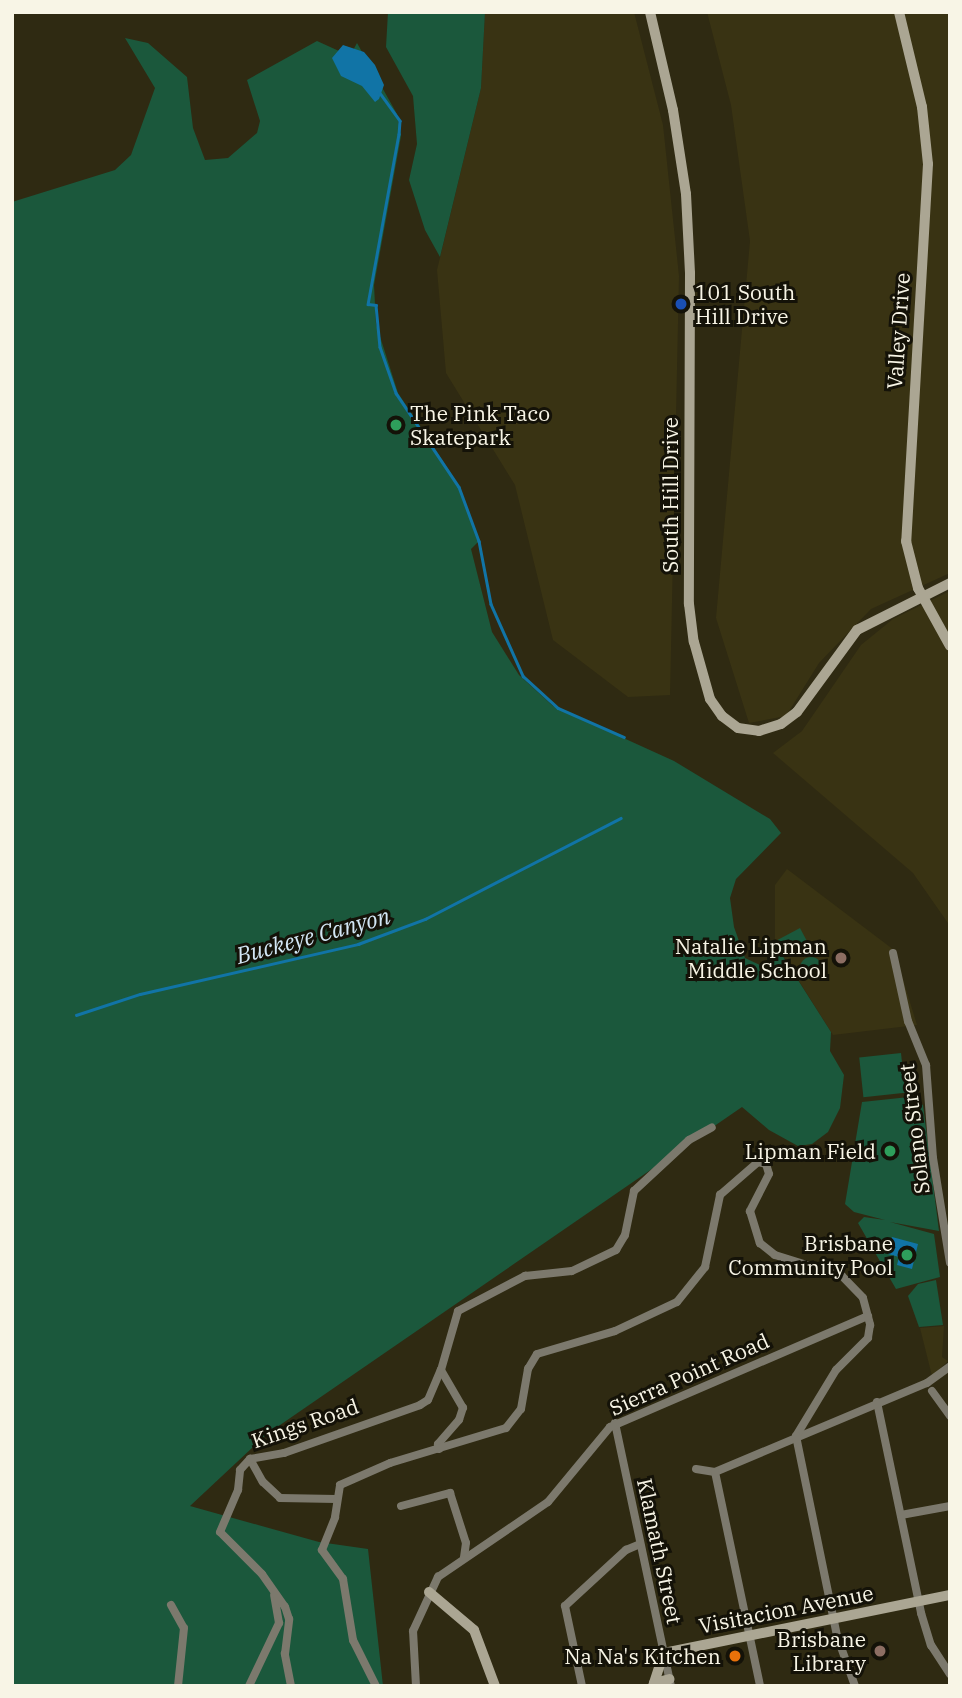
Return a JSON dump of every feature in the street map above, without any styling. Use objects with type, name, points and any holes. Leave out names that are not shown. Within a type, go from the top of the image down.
[{"type":"street","name":"South Hill Drive","points":[[650,12],[674,118],[687,207],[690,604],[696,652],[710,699],[722,716],[738,728],[759,731],[781,724],[797,712],[857,630],[922,596]]},
{"type":"street","name":"Valley Drive","points":[[899,12],[920,99],[928,156],[905,525],[908,558],[922,596],[950,646]]},
{"type":"street","points":[[922,596],[950,583]]},
{"type":"street","name":"Solano Street","points":[[894,953],[908,1021],[926,1065],[933,1158],[950,1263]]},
{"type":"street","name":"Kings Road","points":[[290,1686],[285,1654],[289,1619],[271,1586],[220,1532],[238,1490],[240,1470],[250,1460],[284,1453],[428,1400],[441,1370],[453,1319],[461,1308],[525,1276],[567,1272],[616,1250],[625,1235],[634,1191],[683,1146],[712,1127]]},
{"type":"street","points":[[376,1686],[353,1640],[343,1579],[322,1550],[335,1517],[340,1485],[352,1477],[509,1426],[521,1409],[529,1366],[541,1352],[631,1324],[683,1296],[708,1258],[718,1200],[728,1184],[758,1162],[766,1164],[769,1174],[750,1211],[760,1242],[775,1255],[842,1276],[859,1293],[868,1316],[868,1338],[841,1363],[796,1436],[833,1619],[855,1686]]},
{"type":"street","name":"Sierra Point Road","points":[[415,1685],[413,1631],[429,1592],[441,1573],[554,1496],[615,1423],[868,1316]]},
{"type":"street","points":[[696,1469],[715,1472],[823,1423],[933,1380],[950,1366]]},
{"type":"street","points":[[439,1449],[438,1444],[458,1420],[463,1408],[441,1370]]},
{"type":"street","points":[[932,1391],[950,1416]]},
{"type":"street","points":[[877,1402],[919,1602],[931,1645],[950,1674]]},
{"type":"street","points":[[811,1412],[823,1423]]},
{"type":"street","name":"Klamath Street","points":[[615,1423],[670,1682]]},
{"type":"street","points":[[250,1460],[277,1496],[336,1499]]},
{"type":"street","points":[[715,1472],[760,1686]]},
{"type":"street","points":[[401,1506],[450,1493],[466,1543],[464,1558]]},
{"type":"street","points":[[901,1516],[950,1506]]},
{"type":"street","points":[[466,1543],[480,1548]]},
{"type":"street","points":[[582,1686],[565,1605],[626,1550],[640,1544]]},
{"type":"street","points":[[249,1686],[279,1623],[271,1586]]},
{"type":"street","points":[[429,1592],[474,1630],[495,1686]]},
{"type":"street","name":"Visitacion Avenue","points":[[664,1653],[950,1595]]},
{"type":"street","points":[[171,1605],[184,1628],[178,1686]]},
{"type":"street","points":[[664,1653],[654,1684],[670,1682]]},
{"type":"shaded area","points":[[485,12],[634,12],[663,125],[679,276],[670,695],[628,697],[553,640],[515,485],[446,373],[437,270],[481,88]]},
{"type":"shaded area","points":[[707,12],[950,12],[950,573],[871,609],[819,663],[786,716],[749,723],[716,618],[750,241],[731,105]]},
{"type":"shaded area","points":[[950,591],[950,926],[913,873],[773,753],[802,731],[861,645],[893,619]]},
{"type":"shaded area","name":"Natalie Lipman Middle School","points":[[787,869],[894,950],[917,1025],[833,1035],[775,943],[775,885]]},
{"type":"shaded area","points":[[944,1326],[942,1357],[948,1361],[932,1376],[920,1328]]},
{"type":"green space","points":[[388,12],[485,12],[481,88],[440,257],[425,230],[409,180],[417,144],[413,96],[386,47]]},
{"type":"green space","points":[[125,38],[148,43],[187,77],[193,128],[205,160],[228,158],[257,133],[260,121],[247,80],[317,41],[350,56],[357,43],[397,114],[401,136],[374,285],[376,324],[398,393],[458,484],[479,541],[471,549],[492,632],[519,675],[553,706],[674,761],[770,819],[781,833],[736,879],[730,898],[734,927],[745,958],[762,966],[777,947],[831,1032],[830,1051],[844,1075],[840,1108],[828,1132],[812,1144],[798,1146],[769,1130],[742,1107],[267,1434],[190,1506],[319,1542],[368,1549],[383,1686],[12,1686],[12,202],[115,170],[131,155],[155,88]]},
{"type":"green space","points":[[800,928],[808,943],[786,955],[778,940]]},
{"type":"green space","points":[[811,957],[819,960],[822,968],[819,976],[811,979],[803,976],[800,968],[803,960]]},
{"type":"green space","points":[[901,1053],[905,1093],[863,1097],[859,1057]]},
{"type":"green space","name":"Lipman Field","points":[[909,1097],[923,1105],[939,1231],[890,1222],[934,1234],[940,1277],[896,1289],[858,1223],[864,1217],[885,1220],[854,1212],[845,1204],[862,1102]]},
{"type":"green space","points":[[936,1280],[943,1325],[919,1327],[908,1296],[918,1284]]},
{"type":"water","points":[[343,45],[364,52],[375,65],[384,85],[379,99],[375,102],[362,86],[341,76],[332,58]]},
{"type":"water","points":[[892,1237],[918,1244],[912,1269],[897,1265],[899,1257],[888,1254]]},
{"type":"waterway","points":[[380,93],[400,121],[368,304],[376,305],[380,347],[396,393],[459,487],[479,541],[491,604],[523,676],[558,708],[624,737]]},
{"type":"waterway","name":"Buckeye Canyon","points":[[76,1015],[140,994],[358,944],[425,919],[621,818]]},
{"type":"place","name":"101 South Hill Drive","points":[[681,304]]},
{"type":"place","name":"The Pink Taco Skatepark","points":[[396,425]]},
{"type":"place","name":"Natalie Lipman Middle School","points":[[841,958]]},
{"type":"place","name":"Lipman Field","points":[[890,1151]]},
{"type":"place","name":"Brisbane Community Pool","points":[[907,1255]]},
{"type":"place","name":"Brisbane Library","points":[[880,1651]]},
{"type":"place","name":"Na Na's Kitchen","points":[[735,1656]]}]
